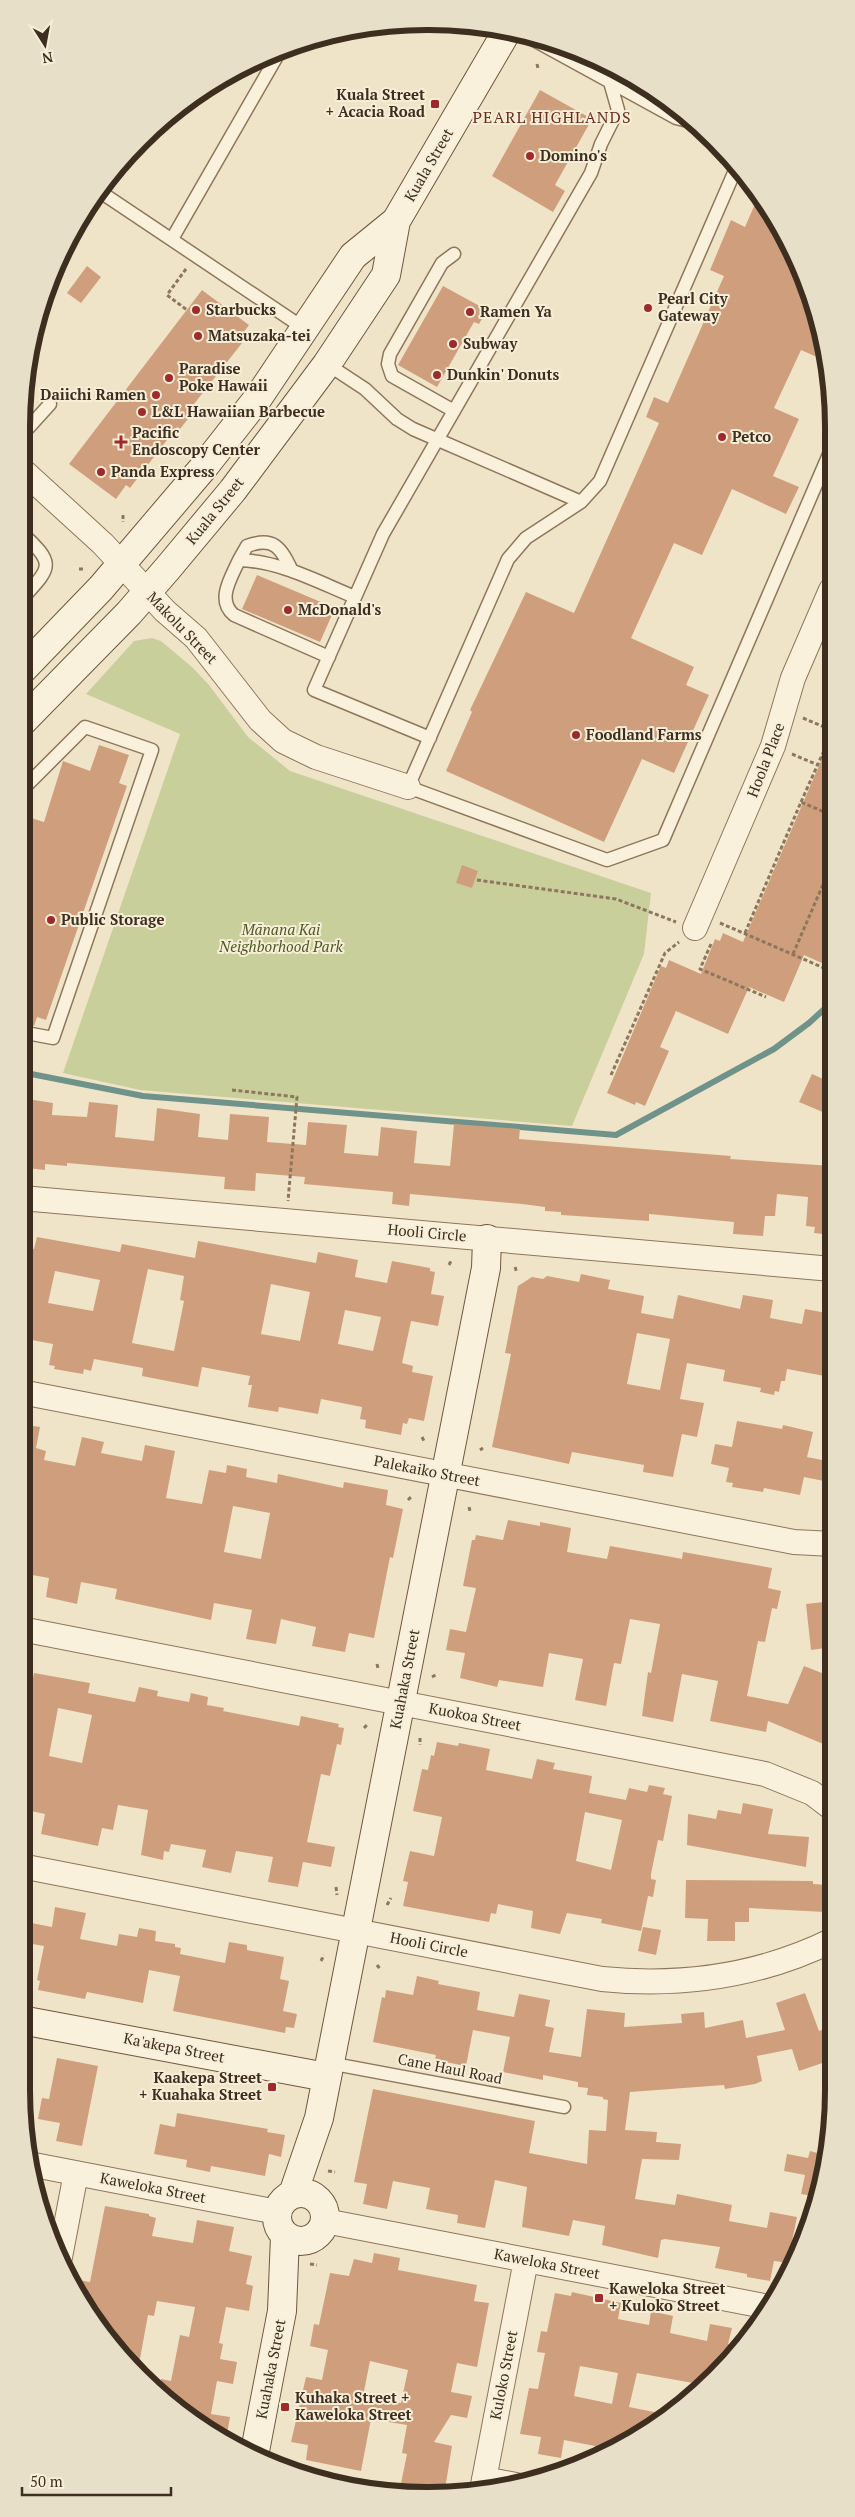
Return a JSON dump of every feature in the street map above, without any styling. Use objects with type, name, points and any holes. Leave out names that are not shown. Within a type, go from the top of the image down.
[{"type":"street","name":"Kuala Street","points":[[30,715],[147,592],[233,490],[327,364],[386,275],[396,221],[503,38]]},
{"type":"street","name":"Kuala Street","points":[[30,661],[122,564],[203,468],[258,398],[353,256],[396,221]]},
{"type":"street","name":"Makolu Street","points":[[30,477],[103,544],[147,592],[196,638],[260,720],[283,741],[316,757],[408,787]]},
{"type":"street","name":"Hoola Place","points":[[705,928],[773,746],[793,678],[825,604]]},
{"type":"street","name":"Hooli Circle","points":[[30,1200],[825,1268]]},
{"type":"street","name":"Kuahaka Street","points":[[256,2448],[282,2312],[303,2262],[304,2229],[319,2118],[486,1268],[487,1239]]},
{"type":"street","name":"Palekaiko Street","points":[[30,1394],[794,1542],[825,1544]]},
{"type":"street","name":"Kuokoa Street","points":[[30,1631],[765,1774],[812,1793],[825,1803]]},
{"type":"street","name":"Hooli Circle","points":[[30,1868],[602,1979],[653,1982],[687,1981],[739,1974],[800,1955],[825,1944]]},
{"type":"street","name":"Ka'akepa Street","points":[[30,2021],[328,2070]]},
{"type":"street","name":"Kaweloka Street","points":[[38,2166],[76,2173],[304,2229],[526,2260],[761,2305]]},
{"type":"street","points":[[62,2246],[76,2173]]},
{"type":"street","name":"Kuloko Street","points":[[483,2483],[526,2260]]},
{"type":"lane","points":[[552,50],[677,118]]},
{"type":"lane","points":[[172,240],[275,60]]},
{"type":"lane","points":[[430,738],[314,690],[382,534],[591,173],[601,144],[618,110],[610,82]]},
{"type":"lane","points":[[733,174],[600,481],[581,502],[526,538],[508,559],[408,787],[606,860],[663,840],[825,464]]},
{"type":"lane","points":[[106,195],[305,329]]},
{"type":"lane","points":[[454,254],[442,263],[390,354],[388,364],[392,376],[454,411]]},
{"type":"lane","points":[[327,364],[365,389],[397,419],[413,429],[581,502]]},
{"type":"lane","points":[[30,426],[50,404]]},
{"type":"lane","points":[[30,541],[43,553],[47,563],[43,577],[30,591]]},
{"type":"lane","points":[[292,570],[282,550],[270,543],[258,542],[247,546],[225,594],[228,610],[234,615],[329,657]]},
{"type":"lane","points":[[239,560],[252,560],[292,570],[355,597]]},
{"type":"lane","points":[[30,782],[85,727],[152,750],[53,1038],[30,1034]]},
{"type":"lane","name":"Cane Haul Road","points":[[328,2070],[564,2107]]},
{"type":"path","points":[[186,269],[167,295],[187,310]]},
{"type":"path","points":[[124,515],[124,522]]},
{"type":"path","points":[[79,569],[84,569]]},
{"type":"path","points":[[821,726],[825,728]]},
{"type":"path","points":[[745,934],[825,748]]},
{"type":"path","points":[[788,752],[818,765]]},
{"type":"path","points":[[821,756],[825,758]]},
{"type":"path","points":[[801,802],[825,812]]},
{"type":"path","points":[[477,880],[616,899],[705,928],[720,922]]},
{"type":"path","points":[[793,954],[825,880]]},
{"type":"path","points":[[611,1075],[665,953],[678,943],[705,928],[720,922],[825,968]]},
{"type":"path","points":[[705,928],[700,969],[766,997]]},
{"type":"path","points":[[232,1090],[297,1097],[288,1198]]},
{"type":"path","points":[[449,1265],[451,1261]]},
{"type":"path","points":[[515,1267],[517,1273]]},
{"type":"path","points":[[408,1500],[412,1496]]},
{"type":"path","points":[[432,1677],[437,1674]]},
{"type":"path","points":[[364,1728],[367,1725]]},
{"type":"path","points":[[420,1738],[420,1745]]},
{"type":"path","points":[[336,1887],[337,1895]]},
{"type":"path","points":[[387,1905],[391,1898]]},
{"type":"path","points":[[321,1961],[324,1955]]},
{"type":"path","points":[[377,1965],[380,1969]]},
{"type":"path","points":[[328,2171],[335,2172]]},
{"type":"green space","name":"Mānana Kai Neighborhood Park","points":[[152,638],[161,641],[192,667],[209,685],[248,737],[290,771],[651,893],[644,954],[572,1126],[140,1090],[63,1073],[180,734],[86,694],[134,641]]},
{"type":"building","points":[[540,90],[592,119],[555,185],[565,191],[553,212],[492,176]]},
{"type":"building","points":[[755,203],[772,229],[795,275],[804,300],[817,350],[818,358],[801,350],[774,408],[799,419],[773,476],[799,487],[786,514],[732,489],[702,555],[674,543],[631,638],[694,667],[686,685],[709,695],[674,773],[642,759],[604,842],[446,771],[472,712],[470,710],[526,592],[574,613],[659,423],[646,417],[654,397],[668,403],[724,276],[710,270],[731,220],[745,227]]},
{"type":"building","points":[[87,266],[101,277],[81,303],[67,293]]},
{"type":"building","points":[[443,286],[487,310],[479,324],[474,322],[437,387],[398,365]]},
{"type":"building","points":[[202,290],[249,325],[238,340],[242,343],[194,404],[198,406],[180,429],[177,427],[130,488],[126,485],[116,499],[69,464]]},
{"type":"building","name":"McDonald's","points":[[257,575],[335,608],[320,642],[242,609]]},
{"type":"building","name":"Public Storage","points":[[99,745],[129,755],[119,783],[127,786],[46,1020],[37,1017],[34,1026],[30,1025],[30,818],[44,822],[63,761],[90,771]]},
{"type":"building","points":[[825,752],[824,964],[804,955],[784,1002],[749,987],[728,1034],[676,1011],[660,1047],[669,1051],[645,1106],[636,1102],[635,1105],[607,1093],[661,966],[666,968],[669,960],[701,974],[715,939],[720,941],[723,933],[743,942]]},
{"type":"building","points":[[462,865],[478,871],[472,888],[456,883]]},
{"type":"building","points":[[812,1074],[825,1080],[825,1113],[799,1102]]},
{"type":"building","points":[[30,1099],[53,1103],[52,1115],[87,1117],[89,1102],[118,1105],[115,1137],[154,1141],[157,1108],[200,1114],[198,1137],[228,1140],[230,1114],[269,1117],[267,1142],[306,1145],[308,1122],[347,1125],[344,1153],[378,1156],[381,1127],[417,1131],[414,1163],[450,1166],[454,1124],[520,1129],[519,1139],[731,1156],[730,1159],[825,1166],[825,1234],[814,1233],[815,1227],[806,1226],[808,1197],[777,1194],[775,1216],[765,1216],[763,1236],[733,1234],[734,1222],[649,1214],[649,1221],[561,1215],[561,1212],[545,1211],[545,1207],[410,1194],[409,1206],[392,1204],[393,1192],[304,1184],[305,1177],[256,1173],[255,1191],[224,1189],[225,1177],[67,1163],[67,1166],[45,1164],[45,1170],[30,1168]]},
{"type":"building","points":[[37,1237],[120,1252],[122,1244],[195,1258],[198,1241],[316,1263],[318,1252],[358,1260],[355,1277],[387,1283],[392,1261],[430,1268],[430,1271],[435,1272],[431,1294],[444,1296],[438,1326],[411,1321],[402,1363],[413,1366],[412,1372],[433,1376],[424,1421],[409,1418],[407,1424],[403,1423],[401,1435],[365,1428],[366,1420],[360,1419],[362,1407],[321,1399],[318,1414],[279,1407],[278,1412],[248,1407],[252,1385],[248,1385],[250,1376],[202,1367],[198,1387],[142,1376],[143,1368],[94,1359],[91,1371],[84,1369],[83,1374],[54,1369],[55,1366],[49,1365],[53,1344],[30,1340],[30,1248],[34,1249]],"holes":[[[148,1269],[184,1276],[180,1300],[184,1301],[174,1351],[132,1343]],[[55,1271],[100,1280],[93,1311],[48,1303]],[[271,1284],[310,1292],[300,1341],[261,1334]],[[345,1310],[381,1317],[373,1351],[338,1344]]]},
{"type":"building","points":[[581,1274],[610,1280],[608,1289],[644,1296],[641,1313],[673,1319],[678,1295],[740,1309],[743,1295],[773,1300],[770,1318],[802,1324],[805,1309],[825,1313],[825,1376],[787,1369],[785,1381],[781,1381],[779,1392],[775,1391],[774,1395],[760,1392],[761,1388],[723,1381],[725,1370],[687,1363],[680,1399],[704,1403],[697,1437],[682,1434],[673,1477],[643,1472],[644,1465],[572,1452],[569,1464],[492,1447],[511,1354],[505,1353],[518,1286],[532,1277],[543,1279],[547,1276],[579,1282]],"holes":[[[637,1333],[670,1339],[660,1390],[627,1384]]]},
{"type":"building","points":[[737,1421],[782,1429],[783,1425],[813,1432],[807,1457],[825,1461],[825,1481],[804,1477],[800,1495],[764,1488],[763,1492],[732,1487],[733,1483],[726,1482],[729,1468],[711,1464],[715,1444],[732,1447]]},
{"type":"building","points":[[30,1425],[40,1427],[36,1448],[46,1451],[44,1460],[75,1466],[82,1437],[104,1442],[101,1453],[142,1461],[145,1445],[175,1451],[166,1498],[202,1504],[209,1470],[226,1473],[227,1465],[247,1469],[246,1477],[277,1483],[278,1474],[343,1488],[344,1482],[388,1490],[386,1505],[403,1509],[393,1558],[390,1557],[374,1638],[349,1633],[345,1652],[312,1646],[316,1627],[281,1619],[276,1644],[246,1639],[252,1610],[214,1603],[211,1620],[115,1599],[117,1589],[81,1582],[77,1604],[46,1597],[49,1578],[30,1575]],"holes":[[[233,1506],[270,1513],[261,1559],[224,1552]]]},
{"type":"building","points":[[508,1520],[540,1526],[540,1522],[571,1528],[567,1552],[607,1559],[610,1546],[682,1559],[683,1552],[772,1568],[768,1588],[781,1591],[777,1609],[772,1608],[765,1642],[758,1641],[747,1696],[788,1704],[804,1666],[825,1674],[825,1694],[822,1702],[825,1703],[825,1745],[768,1721],[766,1732],[710,1721],[718,1681],[682,1674],[673,1722],[642,1716],[648,1672],[651,1673],[660,1624],[630,1619],[621,1664],[614,1663],[606,1706],[575,1700],[583,1659],[549,1653],[543,1687],[499,1680],[497,1687],[460,1678],[465,1653],[446,1650],[450,1629],[466,1632],[476,1588],[463,1586],[472,1540],[475,1540],[476,1535],[503,1540]]},
{"type":"building","points":[[825,1602],[825,1648],[811,1650],[806,1604]]},
{"type":"building","points":[[34,1673],[90,1683],[88,1693],[135,1702],[139,1687],[158,1691],[157,1696],[189,1702],[191,1693],[208,1697],[207,1705],[224,1708],[223,1711],[299,1726],[301,1716],[339,1724],[338,1727],[344,1728],[341,1745],[337,1744],[330,1776],[321,1774],[307,1842],[335,1847],[331,1867],[303,1862],[298,1887],[268,1882],[273,1857],[236,1851],[231,1873],[202,1867],[206,1850],[171,1844],[169,1852],[164,1851],[163,1860],[141,1855],[148,1810],[118,1805],[113,1830],[102,1828],[98,1846],[41,1834],[45,1814],[30,1811],[30,1693]],"holes":[[[58,1708],[92,1715],[82,1763],[49,1756]]]},
{"type":"building","points":[[437,1742],[458,1746],[459,1743],[490,1749],[486,1770],[532,1779],[537,1759],[555,1763],[553,1769],[592,1776],[589,1793],[626,1800],[629,1788],[647,1792],[649,1785],[665,1788],[663,1794],[672,1796],[663,1841],[658,1840],[651,1874],[651,1879],[656,1880],[653,1897],[648,1896],[641,1931],[601,1923],[602,1919],[567,1913],[560,1934],[531,1928],[533,1911],[498,1904],[496,1914],[491,1913],[489,1922],[403,1906],[408,1882],[403,1881],[410,1851],[434,1856],[442,1817],[413,1811],[422,1769],[428,1770],[431,1755],[434,1756]],"holes":[[[585,1812],[622,1820],[611,1870],[576,1861]]]},
{"type":"building","points":[[743,1803],[773,1809],[768,1834],[809,1837],[806,1867],[687,1845],[688,1814],[716,1819],[718,1810],[741,1814]]},
{"type":"building","points":[[686,1880],[813,1881],[813,1884],[825,1885],[825,1912],[749,1908],[749,1922],[735,1922],[735,1941],[707,1941],[708,1919],[685,1918]]},
{"type":"building","points":[[55,1907],[86,1913],[80,1939],[117,1946],[119,1934],[137,1937],[139,1928],[156,1931],[155,1941],[175,1944],[175,1947],[181,1948],[180,1954],[225,1963],[229,1942],[247,1945],[247,1950],[284,1957],[280,1979],[289,1981],[283,2011],[297,2014],[294,2028],[286,2027],[285,2033],[173,2011],[180,1976],[149,1970],[143,2003],[87,1992],[85,1999],[38,1990],[40,1981],[37,1980],[44,1946],[30,1944],[30,1923],[52,1927]]},
{"type":"building","points":[[643,1927],[661,1930],[656,1955],[638,1951]]},
{"type":"building","points":[[417,1976],[439,1981],[438,1984],[480,1992],[477,2010],[514,2017],[519,1994],[550,2000],[545,2026],[554,2028],[549,2052],[581,2057],[587,2009],[625,2013],[624,2027],[682,2023],[681,2014],[704,2012],[705,2028],[743,2020],[746,2038],[785,2030],[776,2003],[805,1993],[819,2031],[825,2029],[825,2062],[799,2071],[792,2049],[757,2056],[762,2081],[755,2084],[725,2089],[724,2085],[630,2092],[625,2130],[657,2132],[656,2142],[681,2144],[679,2160],[642,2159],[635,2199],[675,2205],[677,2194],[732,2205],[729,2221],[767,2228],[770,2212],[797,2217],[792,2241],[795,2241],[785,2262],[774,2261],[770,2281],[747,2277],[747,2274],[715,2268],[720,2247],[665,2239],[661,2240],[658,2258],[602,2245],[605,2226],[573,2220],[569,2236],[522,2227],[527,2187],[495,2180],[485,2228],[457,2223],[458,2215],[426,2209],[430,2188],[393,2181],[387,2209],[363,2204],[367,2184],[354,2182],[373,2089],[535,2121],[529,2153],[587,2164],[589,2130],[606,2131],[608,2100],[603,2099],[603,2097],[587,2095],[588,2088],[578,2087],[578,2082],[543,2075],[543,2080],[503,2072],[510,2037],[473,2030],[466,2066],[435,2060],[436,2055],[373,2042],[382,1997],[385,1998],[386,1990],[413,1995]]},
{"type":"building","points":[[57,2058],[98,2066],[82,2146],[56,2141],[60,2123],[38,2119],[42,2098],[49,2099]]},
{"type":"building","points":[[177,2113],[268,2129],[267,2132],[285,2135],[281,2157],[269,2154],[265,2176],[211,2166],[210,2172],[186,2167],[187,2160],[154,2154],[160,2124],[175,2127]]},
{"type":"building","points":[[810,2151],[820,2154],[810,2196],[801,2194],[805,2175],[784,2171],[787,2154],[808,2158]]},
{"type":"building","points":[[105,2206],[149,2214],[149,2216],[156,2218],[152,2236],[193,2243],[197,2220],[234,2227],[229,2251],[252,2256],[246,2284],[253,2286],[249,2311],[226,2307],[219,2343],[223,2344],[220,2359],[237,2362],[233,2384],[217,2381],[211,2414],[230,2417],[227,2433],[186,2405],[160,2384],[161,2379],[171,2381],[180,2335],[189,2337],[195,2307],[157,2301],[154,2316],[148,2315],[139,2363],[112,2331],[79,2280],[90,2282]]},
{"type":"building","points":[[374,2253],[400,2258],[398,2270],[477,2285],[474,2301],[489,2303],[477,2367],[457,2363],[451,2392],[472,2396],[467,2418],[451,2415],[434,2442],[452,2446],[445,2486],[400,2486],[407,2454],[402,2453],[407,2425],[371,2419],[361,2471],[306,2460],[308,2445],[291,2442],[306,2377],[322,2380],[328,2350],[310,2346],[314,2324],[319,2325],[330,2273],[349,2276],[354,2259],[372,2263]],"holes":[[[370,2361],[408,2370],[401,2403],[363,2396]]]},
{"type":"building","points":[[572,2292],[621,2303],[618,2319],[649,2325],[651,2311],[673,2316],[670,2333],[707,2341],[710,2324],[732,2328],[728,2344],[732,2345],[709,2371],[692,2386],[693,2383],[637,2373],[629,2407],[658,2413],[626,2434],[594,2450],[595,2446],[564,2440],[561,2458],[538,2454],[541,2437],[520,2434],[529,2388],[538,2389],[545,2353],[537,2352],[541,2331],[547,2332],[555,2293],[571,2296]],"holes":[[[580,2366],[618,2373],[612,2404],[574,2396]]]},
{"type":"waterway","points":[[30,1074],[143,1096],[616,1135],[774,1049],[825,1008]]},
{"type":"place","name":"Kuala Street + Acacia Road","points":[[435,104]]},
{"type":"place","name":"Domino's","points":[[530,156]]},
{"type":"place","name":"Pearl City Gateway","points":[[648,308]]},
{"type":"place","name":"Starbucks","points":[[196,310]]},
{"type":"place","name":"Ramen Ya","points":[[470,312]]},
{"type":"place","name":"Matsuzaka-tei","points":[[198,336]]},
{"type":"place","name":"Subway","points":[[453,344]]},
{"type":"place","name":"Dunkin' Donuts","points":[[437,375]]},
{"type":"place","name":"Paradise Poke Hawaii","points":[[169,378]]},
{"type":"place","name":"Daiichi Ramen","points":[[156,395]]},
{"type":"place","name":"L&L Hawaiian Barbecue","points":[[142,412]]},
{"type":"place","name":"Petco","points":[[722,437]]},
{"type":"place","name":"Pacific Endoscopy Center","points":[[121,442]]},
{"type":"place","name":"Panda Express","points":[[101,472]]},
{"type":"place","name":"McDonald's","points":[[288,610]]},
{"type":"place","name":"Foodland Farms","points":[[576,735]]},
{"type":"place","name":"Public Storage","points":[[51,920]]},
{"type":"place","name":"Kaakepa Street + Kuahaka Street","points":[[272,2087]]},
{"type":"place","name":"Kaweloka Street + Kuloko Street","points":[[599,2298]]},
{"type":"place","name":"Kuhaka Street + Kaweloka Street","points":[[285,2407]]},
{"type":"district","name":"PEARL HIGHLANDS","points":[[552,117]]}]
